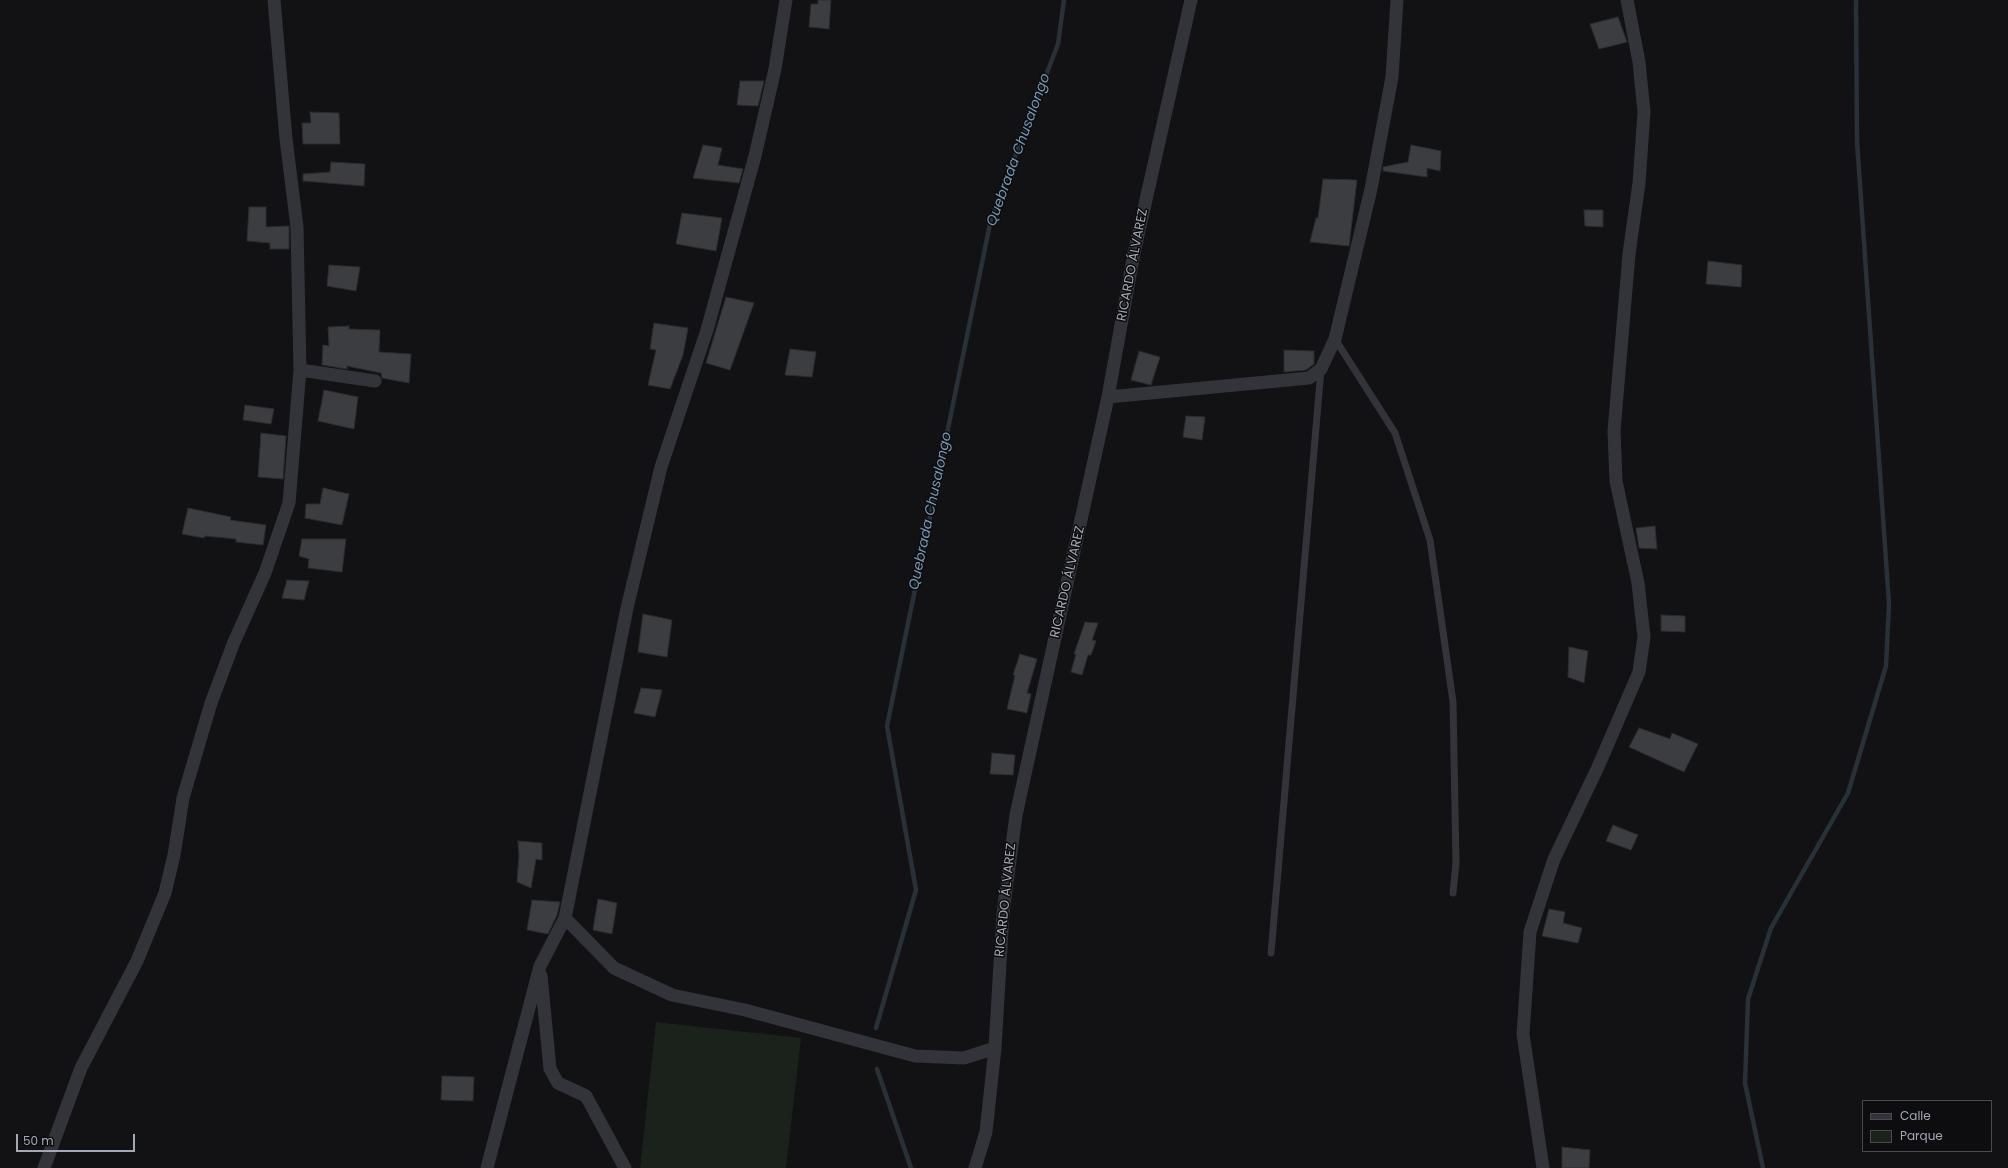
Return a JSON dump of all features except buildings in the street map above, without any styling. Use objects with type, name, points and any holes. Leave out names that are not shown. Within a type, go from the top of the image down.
[{"type":"street","points":[[44,1168],[81,1068],[137,961],[165,894],[174,855],[183,798],[211,703],[234,642],[265,573],[289,503],[300,370],[297,227],[286,139],[274,0]]},
{"type":"street","points":[[487,1168],[540,966],[565,918],[627,608],[662,467],[707,330],[755,156],[776,69],[786,0]]},
{"type":"street","name":"RICARDO ÁLVAREZ","points":[[975,1168],[986,1132],[995,1048],[1003,913],[1016,815],[1108,397],[1134,253],[1191,0]]},
{"type":"street","points":[[1108,397],[1309,378],[1321,369],[1335,339],[1371,189],[1392,77],[1397,0]]},
{"type":"street","points":[[1543,1168],[1523,1034],[1530,932],[1554,859],[1598,767],[1639,672],[1644,637],[1638,583],[1616,481],[1614,431],[1629,254],[1639,183],[1644,112],[1639,62],[1627,0]]},
{"type":"street","points":[[300,370],[376,381]]},
{"type":"street","points":[[565,918],[614,968],[672,995],[745,1010],[915,1056],[964,1058],[995,1048]]},
{"type":"street","points":[[540,966],[550,1069],[558,1083],[586,1096],[625,1168]]},
{"type":"lane","points":[[1335,339],[1395,434],[1430,540],[1453,702],[1456,863],[1453,893]]},
{"type":"lane","points":[[1271,953],[1321,369]]},
{"type":"green space","points":[[656,1022],[801,1038],[786,1168],[640,1168]]},
{"type":"waterway","name":"Quebrada Chusalongo","points":[[876,1028],[916,890],[887,726],[991,219],[1058,44],[1064,0]]},
{"type":"waterway","points":[[1763,1168],[1745,1083],[1748,999],[1771,928],[1848,793],[1886,666],[1889,604],[1857,141],[1856,0]]},
{"type":"waterway","name":"Quebrada Chusalongo","points":[[877,1069],[911,1168]]}]
